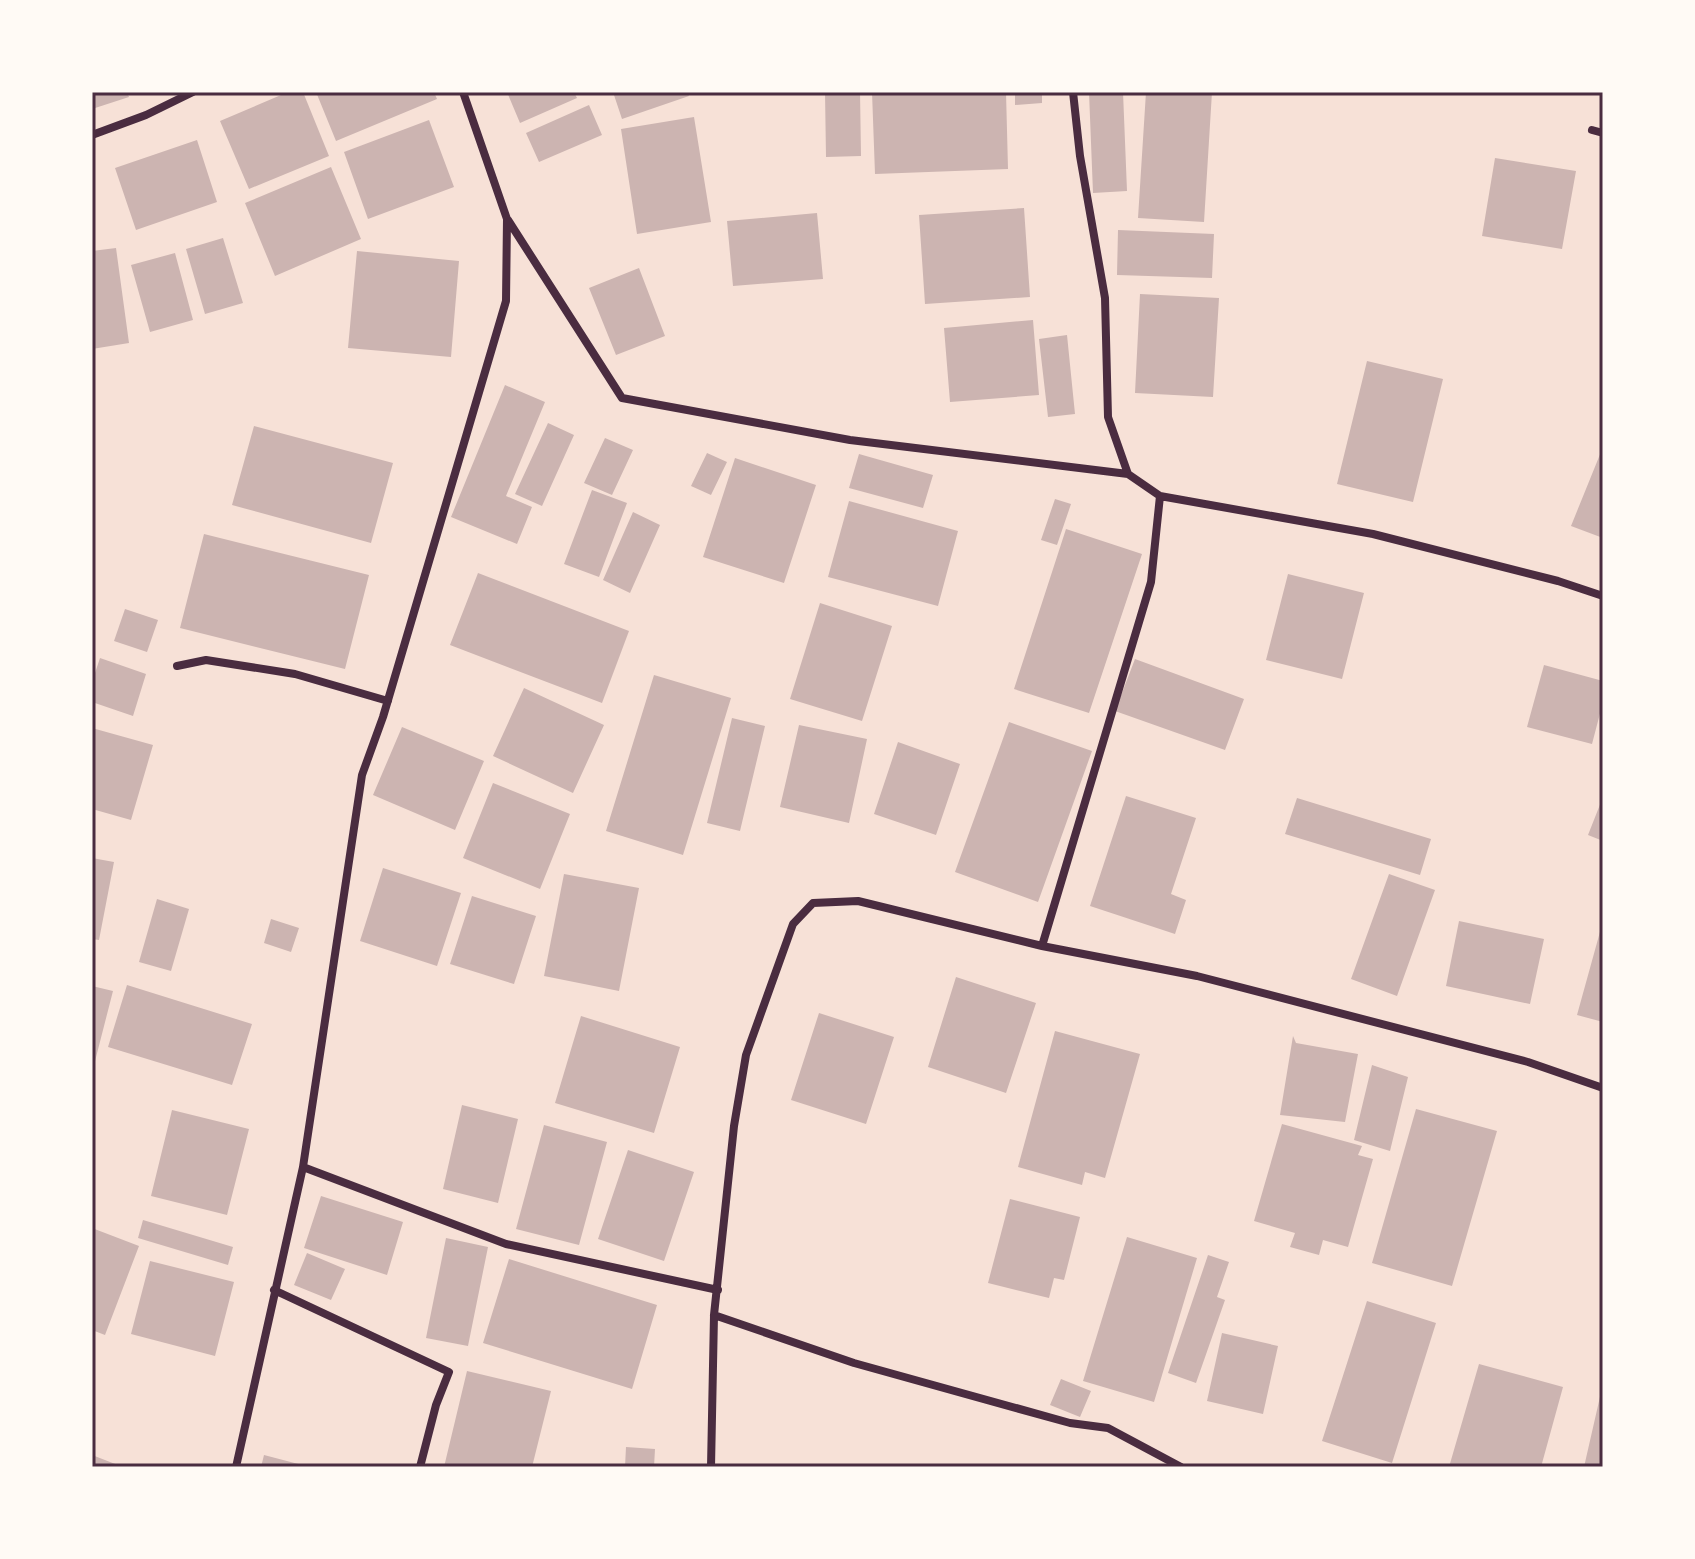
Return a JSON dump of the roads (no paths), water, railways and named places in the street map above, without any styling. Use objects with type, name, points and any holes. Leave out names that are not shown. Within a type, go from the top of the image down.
[{"type":"street","points":[[163,92],[168,104]]},
{"type":"street","points":[[92,135],[146,115],[193,92]]},
{"type":"street","points":[[463,92],[507,219],[622,398],[850,440],[1128,474],[1160,496],[1373,534],[1558,581],[1603,596]]},
{"type":"street","points":[[1073,92],[1080,156],[1105,298],[1108,417],[1128,474]]},
{"type":"street","points":[[1592,130],[1603,133]]},
{"type":"street","points":[[236,1467],[303,1167],[362,775],[388,701],[506,301],[507,219]]},
{"type":"street","points":[[1042,946],[1151,582],[1160,496]]},
{"type":"street","points":[[177,666],[206,660],[295,674],[388,701]]},
{"type":"street","points":[[711,1467],[714,1315],[734,1126],[746,1055],[793,924],[813,903],[858,901],[1042,946],[1197,976],[1528,1062],[1603,1088]]},
{"type":"street","points":[[303,1167],[506,1244],[718,1290]]},
{"type":"street","points":[[274,1290],[449,1372],[436,1405],[420,1467]]},
{"type":"street","points":[[714,1315],[854,1363],[1070,1423],[1108,1428],[1181,1467]]}]
